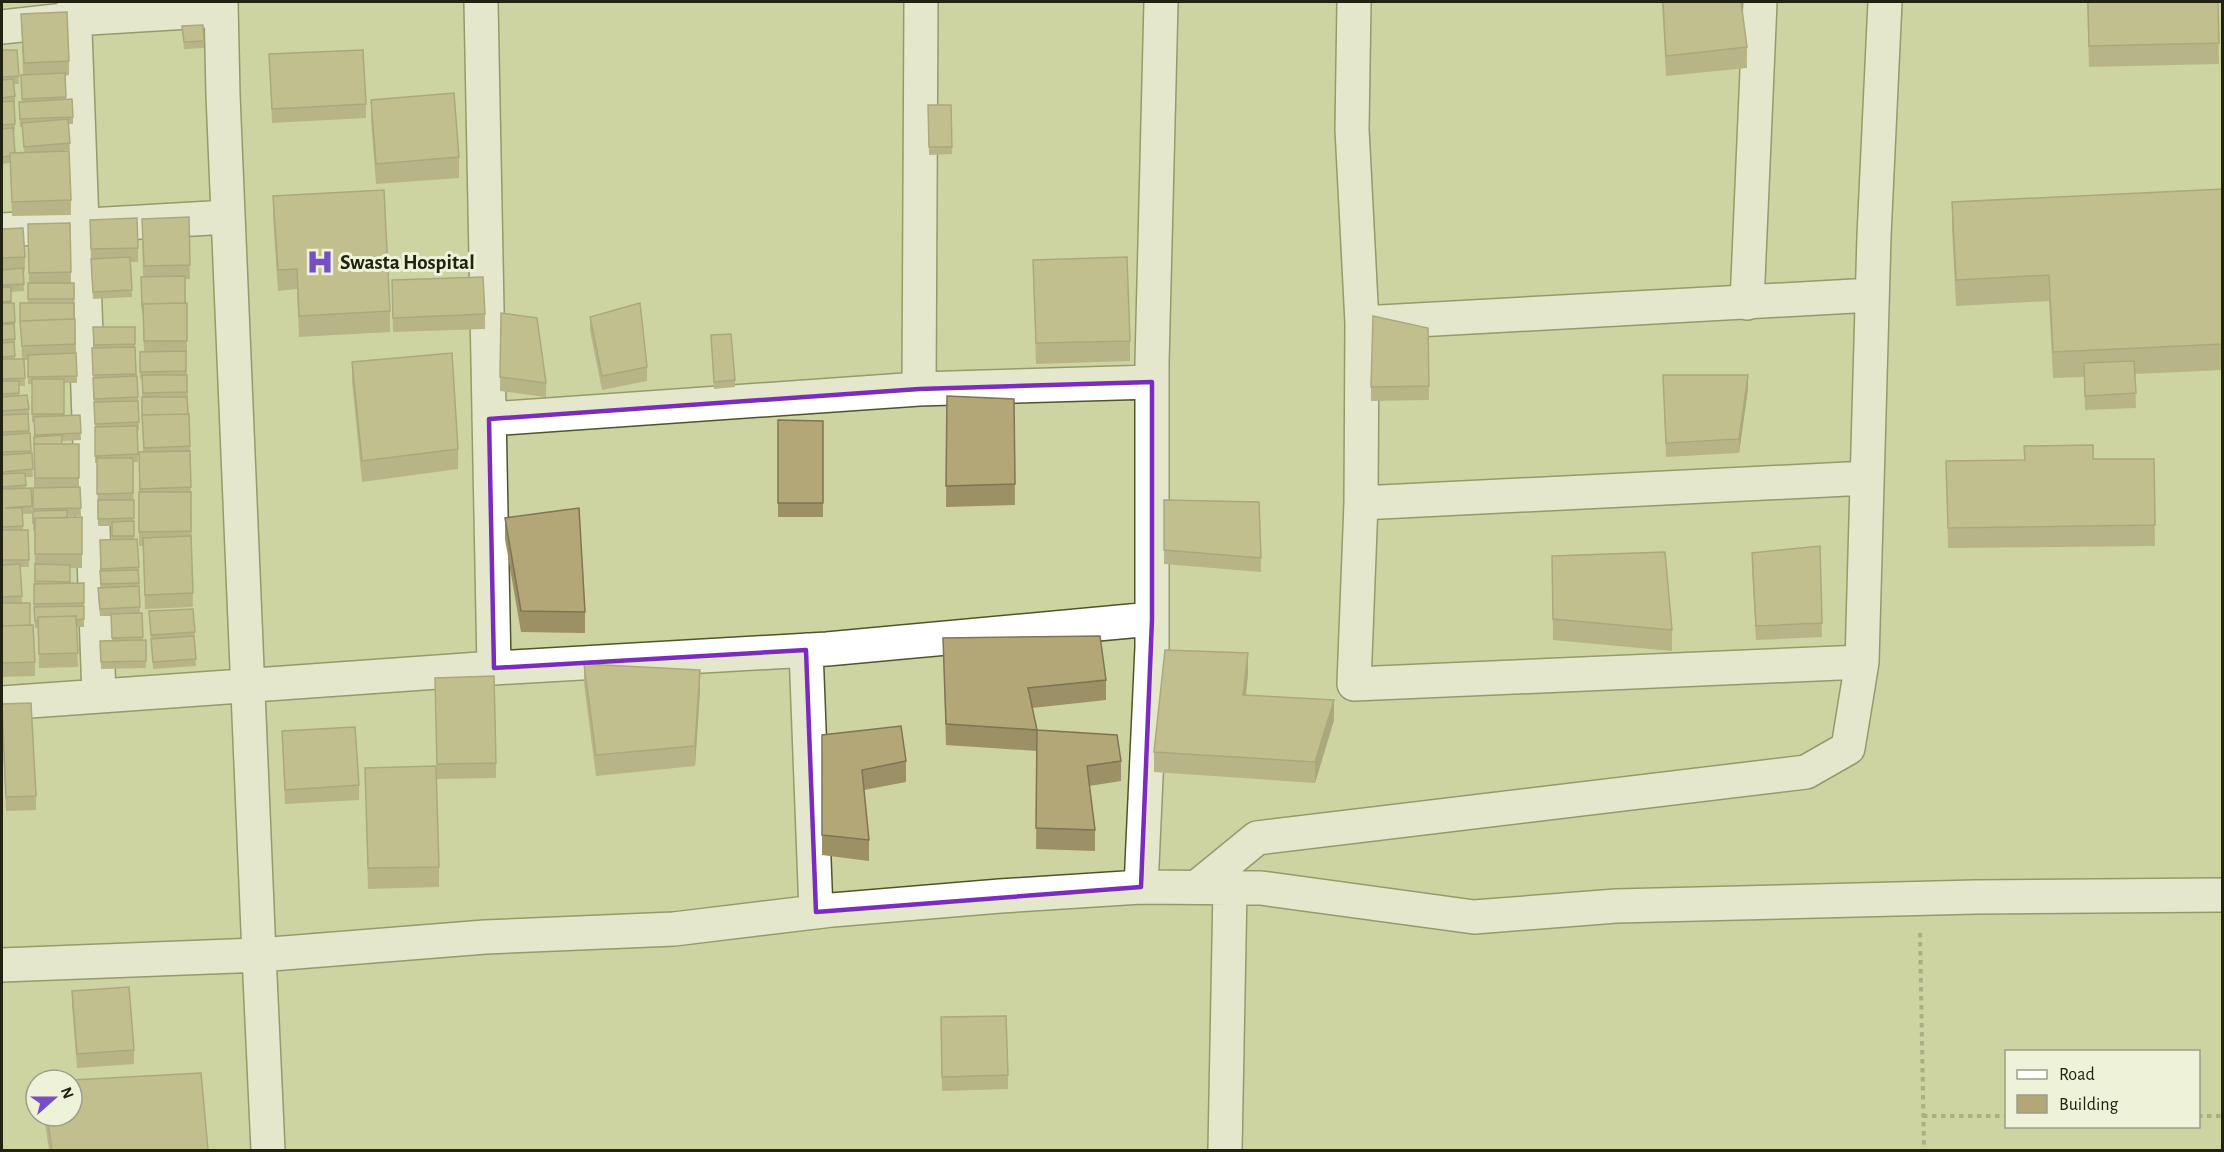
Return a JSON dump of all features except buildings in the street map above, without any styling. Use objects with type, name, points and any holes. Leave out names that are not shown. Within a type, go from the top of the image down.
[{"type":"street","points":[[481,2],[494,668]]},
{"type":"street","points":[[920,389],[921,2]]},
{"type":"street","points":[[1141,887],[1152,619],[1152,382],[1161,2]]},
{"type":"street","points":[[1354,2],[1352,129],[1362,323],[1361,503],[1354,684],[1862,662]]},
{"type":"street","points":[[1747,303],[1760,2]]},
{"type":"street","points":[[1197,887],[1257,838],[1806,772],[1848,748],[1862,662],[1872,295],[1885,2]]},
{"type":"street","points":[[2,27],[74,10],[221,6],[268,1150]]},
{"type":"street","points":[[74,10],[99,696]]},
{"type":"street","points":[[2,230],[228,217]]},
{"type":"street","points":[[1362,323],[1872,295]]},
{"type":"street","points":[[489,419],[920,389],[1152,382]]},
{"type":"street","points":[[1361,503],[1867,478]]},
{"type":"street","points":[[2,703],[494,668],[806,650],[1152,619]]},
{"type":"street","points":[[806,650],[816,912]]},
{"type":"street","points":[[2,964],[259,955],[485,937],[674,929],[816,912],[1000,896],[1141,887],[1261,888],[1474,917],[1616,906],[2223,895]]},
{"type":"street","points":[[1225,1150],[1230,888]]},
{"type":"path","points":[[1919,899],[1924,1150]]},
{"type":"path","points":[[1923,1116],[2005,1116]]},
{"type":"path","points":[[2200,1116],[2223,1116]]},
{"type":"highlighted area","points":[[1152,382],[1152,619],[1141,887],[816,912],[806,650],[494,668],[489,419],[919,389]]},
{"type":"place","name":"Swasta Hospital","points":[[320,262]]}]
